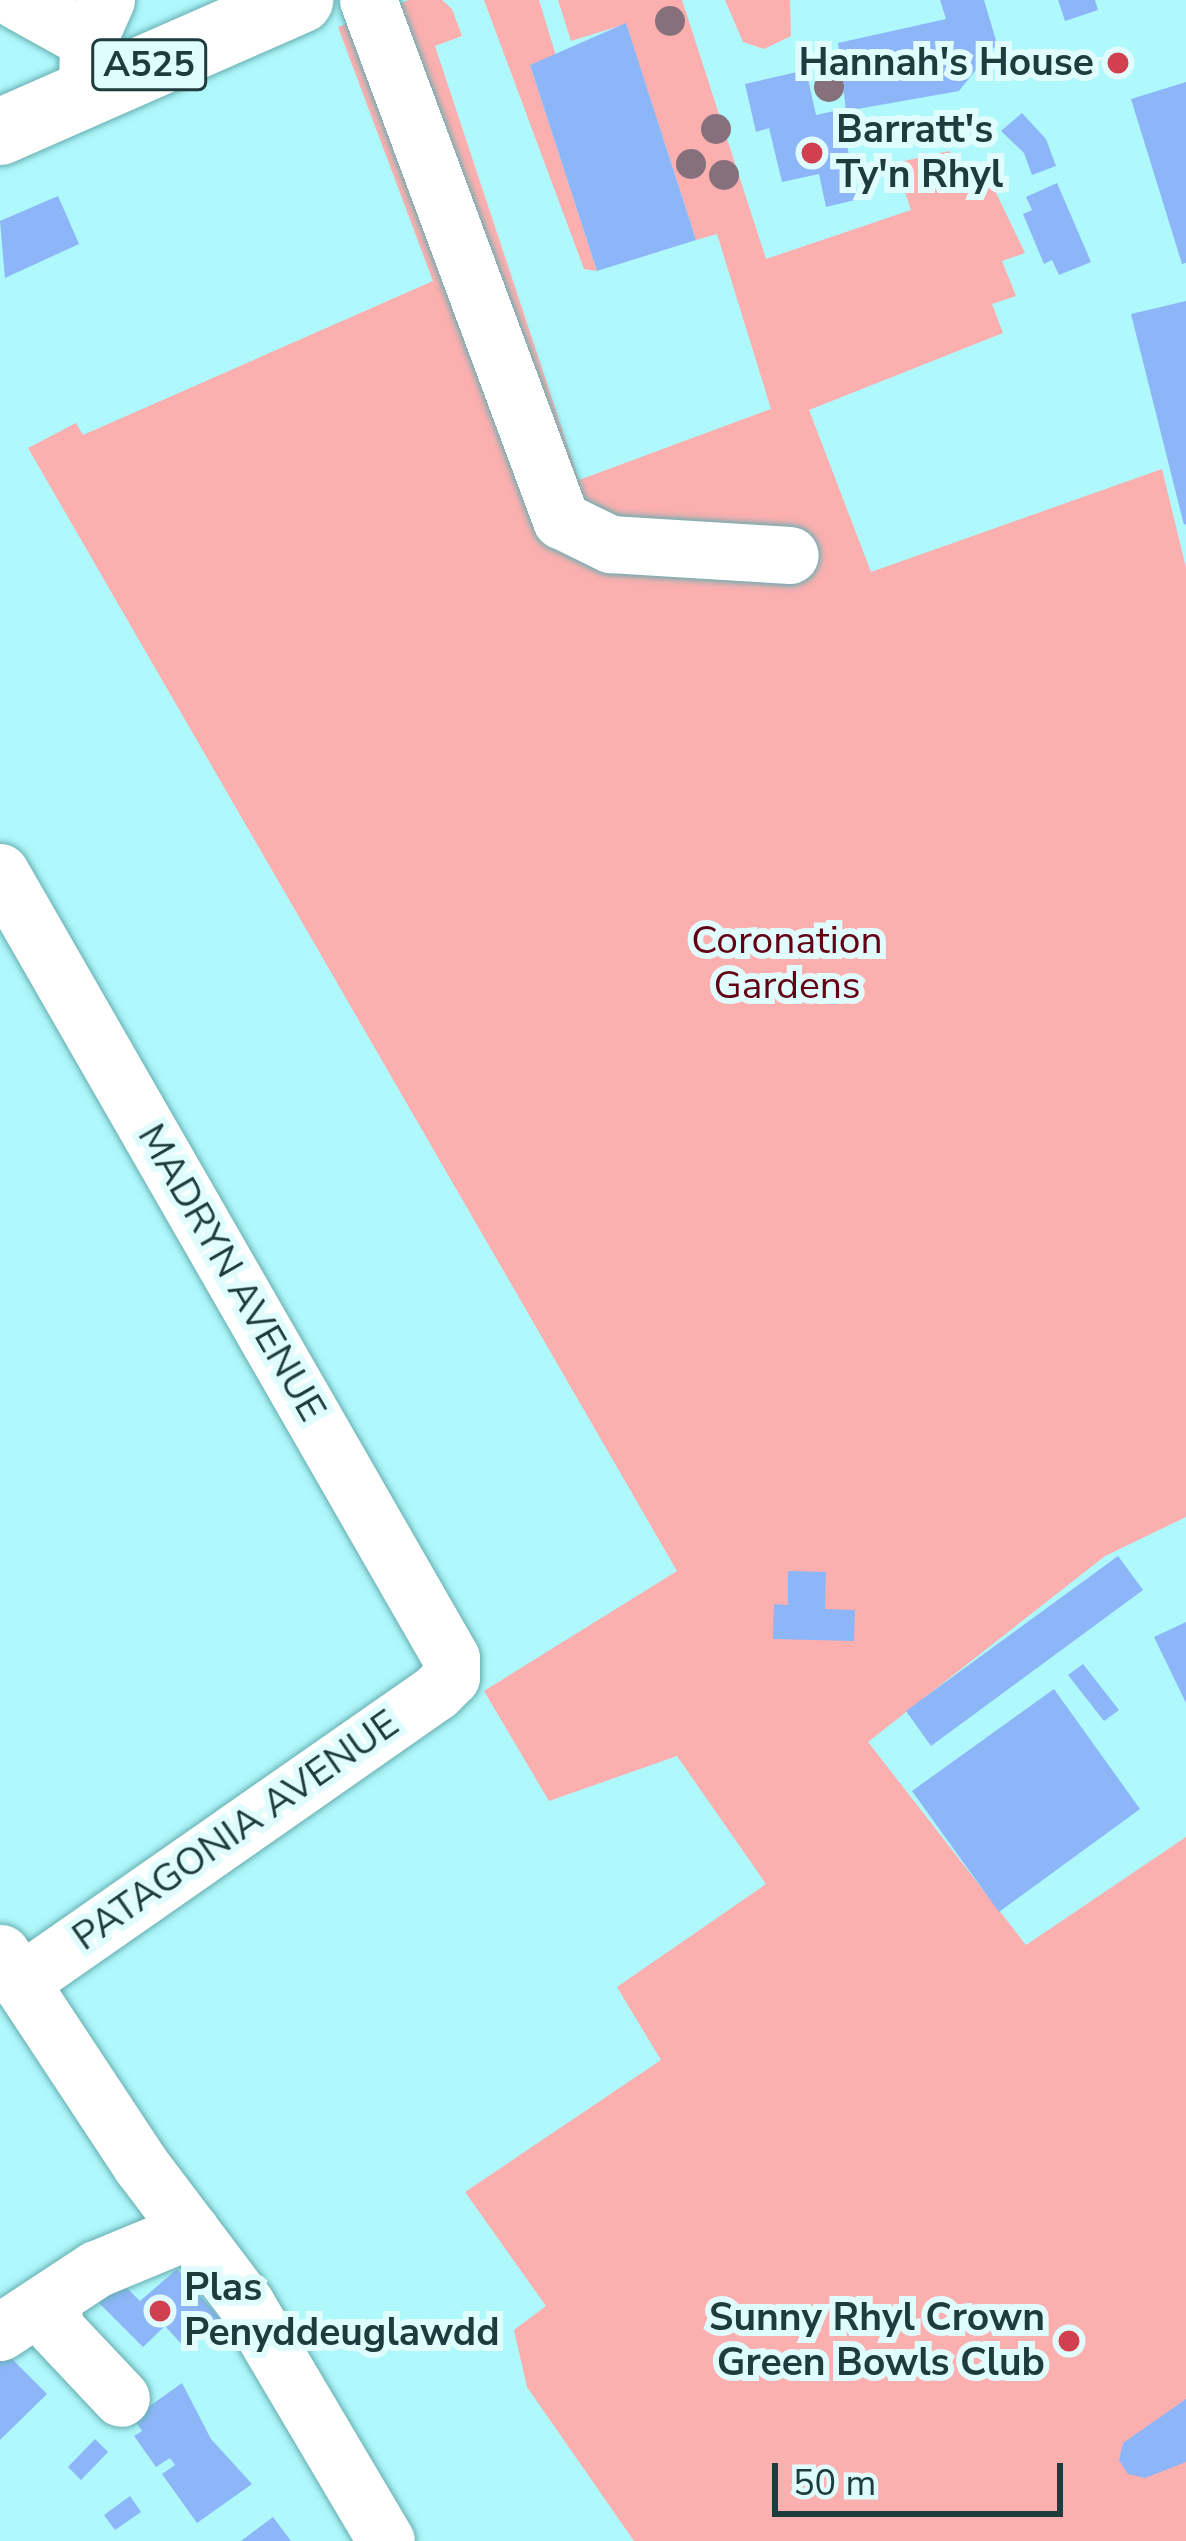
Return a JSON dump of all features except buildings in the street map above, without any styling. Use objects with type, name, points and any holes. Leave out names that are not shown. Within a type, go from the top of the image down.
[{"type":"main road","name":"A525","points":[[0,132],[94,44],[299,0]]},
{"type":"street","points":[[16,0],[94,44]]},
{"type":"street","points":[[368,0],[561,520],[610,544],[790,555]]},
{"type":"street","name":"MADRYN AVENUE","points":[[0,872],[451,1658],[451,1677]]},
{"type":"street","name":"PATAGONIA AVENUE","points":[[10,1966],[451,1677]]},
{"type":"street","points":[[10,1966],[246,2304],[386,2541]]},
{"type":"street","points":[[0,2332],[96,2269],[190,2230]]},
{"type":"street","points":[[52,2302],[55,2328],[121,2398]]},
{"type":"green space","name":"Coronation Gardens","points":[[409,0],[442,0],[452,9],[462,36],[435,46],[579,480],[771,409],[717,234],[696,240],[626,24],[571,41],[558,0],[682,0],[766,259],[911,210],[895,163],[949,151],[970,174],[985,170],[1025,253],[1002,261],[1016,296],[992,304],[1003,333],[809,410],[871,572],[1162,469],[1186,568],[1186,1517],[1105,1556],[868,1742],[1026,1945],[1186,1837],[1186,2541],[634,2541],[527,2387],[514,2330],[546,2306],[465,2192],[661,2060],[617,1987],[766,1884],[677,1756],[549,1801],[484,1691],[677,1571],[28,448],[76,423],[83,435],[433,281],[338,27]]},
{"type":"green space","points":[[484,0],[539,0],[556,56],[530,65],[597,271],[584,269]]},
{"type":"green space","points":[[725,0],[790,0],[791,36],[764,49],[743,42]]},
{"type":"place","name":"Hannah's House","points":[[1118,63]]},
{"type":"place","name":"Barratt's Ty'n Rhyl","points":[[812,153]]},
{"type":"place","name":"Plas Penyddeuglawdd","points":[[160,2311]]},
{"type":"place","name":"Sunny Rhyl Crown Green Bowls Club","points":[[1069,2341]]}]
